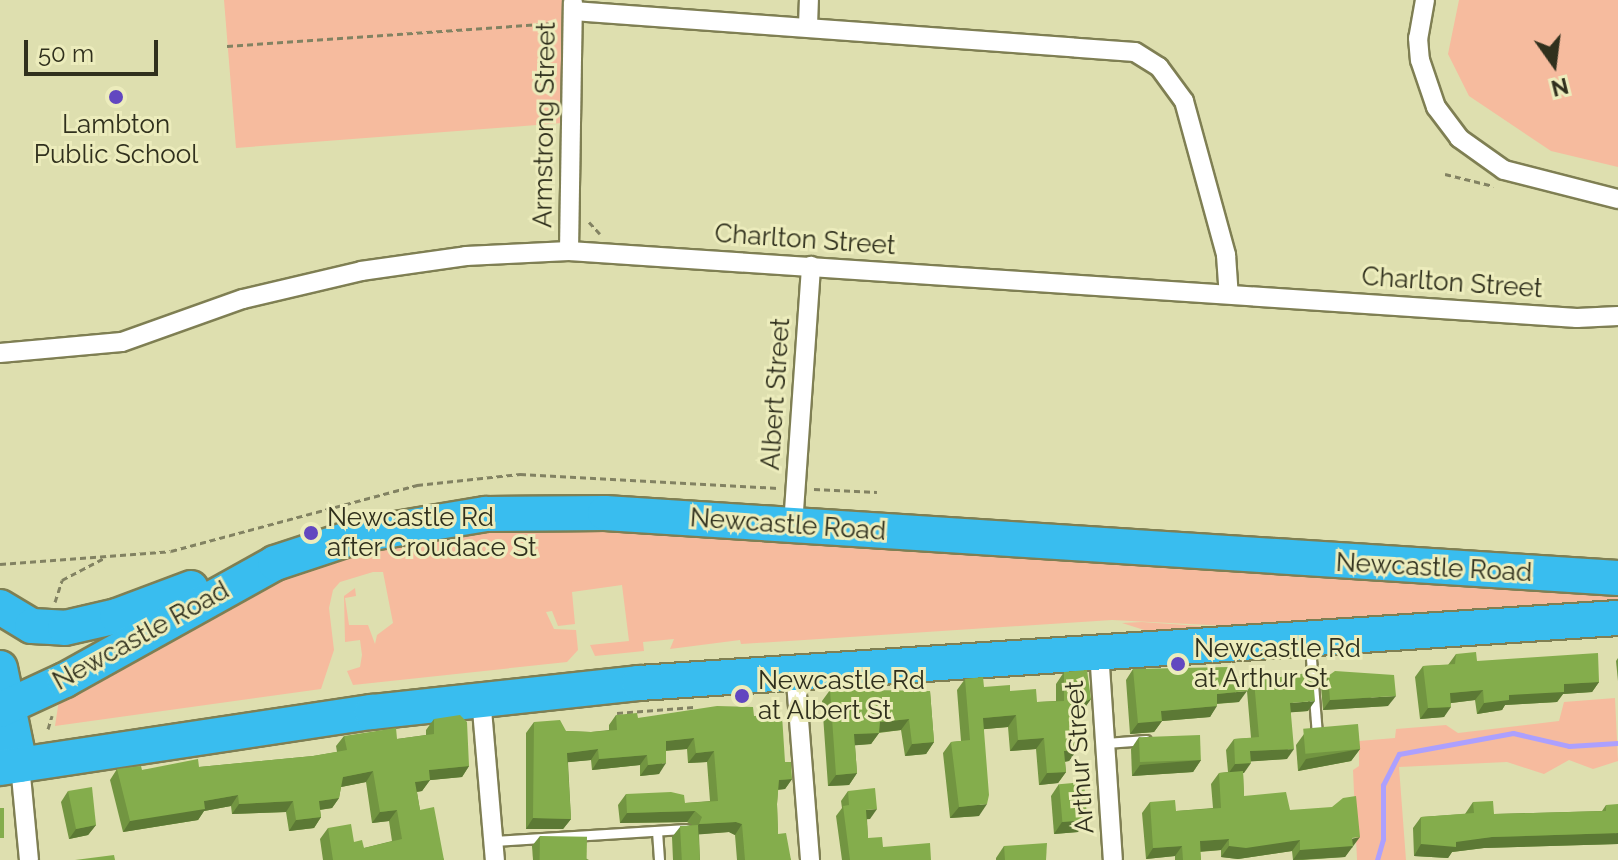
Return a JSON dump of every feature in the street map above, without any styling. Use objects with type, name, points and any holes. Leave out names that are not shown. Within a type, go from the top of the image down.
[{"type":"highway","name":"Newcastle Road","points":[[6,708],[275,563],[360,535],[486,514],[576,511],[1618,578]]},
{"type":"highway","points":[[0,607],[32,626],[79,626],[275,563]]},
{"type":"highway","name":"Newcastle Road","points":[[10,766],[481,698],[795,669],[1618,618]]},
{"type":"highway","points":[[0,668],[10,766]]},
{"type":"highway","points":[[0,738],[10,766]]},
{"type":"street","points":[[808,26],[809,0]]},
{"type":"street","points":[[1425,0],[1418,38],[1420,60],[1436,107],[1459,138],[1504,170],[1618,199]]},
{"type":"street","points":[[573,11],[1107,47],[1148,58],[1169,77],[1184,101],[1226,255],[1229,294]]},
{"type":"street","name":"Armstrong Street","points":[[569,251],[573,11]]},
{"type":"street","name":"Charlton Street","points":[[0,353],[122,342],[243,299],[361,271],[466,256],[569,251],[1577,318],[1618,316]]},
{"type":"street","name":"Albert Street","points":[[793,525],[811,266]]},
{"type":"street","name":"Arthur Street","points":[[1099,651],[1113,860]]},
{"type":"street","points":[[795,669],[810,860]]},
{"type":"street","points":[[481,698],[495,860]]},
{"type":"street","points":[[10,766],[29,860]]},
{"type":"lane","points":[[1309,637],[1317,735]]},
{"type":"lane","points":[[1106,743],[1165,738]]},
{"type":"lane","points":[[494,841],[687,829]]},
{"type":"lane","points":[[657,831],[659,860]]},
{"type":"path","points":[[227,46],[573,11]]},
{"type":"path","points":[[587,219],[606,236]]},
{"type":"path","points":[[810,489],[877,492]]},
{"type":"path","points":[[53,605],[62,580],[109,556]]},
{"type":"path","points":[[605,714],[697,707]]},
{"type":"shaded area","points":[[224,0],[563,0],[562,123],[236,148]]},
{"type":"shaded area","points":[[1459,0],[1618,0],[1618,167],[1551,151],[1469,96],[1448,54]]},
{"type":"shaded area","points":[[568,526],[1618,589],[1618,602],[1247,627],[1112,620],[741,644],[740,640],[670,649],[674,639],[643,642],[644,651],[595,656],[590,645],[629,641],[622,585],[572,592],[575,624],[558,626],[552,611],[546,612],[554,629],[576,630],[578,650],[567,662],[353,685],[347,671],[360,667],[362,655],[360,640],[345,642],[344,596],[355,588],[356,596],[345,598],[349,625],[368,625],[375,644],[377,635],[393,623],[383,572],[373,572],[340,582],[333,590],[329,608],[334,650],[321,689],[55,726],[59,700],[264,584],[319,564],[438,534]]},
{"type":"shaded area","points":[[1122,623],[1228,628],[1157,634]]},
{"type":"shaded area","points":[[1615,698],[1618,761],[1593,769],[1569,760],[1544,774],[1507,762],[1399,767],[1406,860],[1357,860],[1353,770],[1359,766],[1359,741],[1395,738],[1396,729],[1446,725],[1458,733],[1559,721],[1564,702]]},
{"type":"building","points":[[1476,652],[1477,661],[1598,653],[1599,682],[1564,684],[1564,692],[1509,695],[1509,700],[1484,703],[1483,690],[1450,693],[1451,707],[1428,708],[1423,666],[1455,664],[1456,654]]},
{"type":"building","points":[[1229,667],[1229,677],[1246,676],[1247,691],[1217,694],[1217,706],[1161,711],[1162,721],[1138,723],[1133,669]]},
{"type":"building","points":[[1087,670],[1091,699],[1077,705],[1077,750],[1064,751],[1066,772],[1047,773],[1044,738],[1018,740],[1016,715],[983,718],[989,795],[987,804],[959,807],[951,742],[970,740],[965,679],[983,677],[984,687],[1010,685],[1010,691],[1036,689],[1037,702],[1064,701],[1064,672]]},
{"type":"building","points":[[1335,671],[1394,675],[1396,696],[1330,700],[1328,676]]},
{"type":"building","points":[[1307,673],[1313,678],[1315,701],[1290,703],[1294,749],[1250,751],[1251,763],[1235,764],[1234,739],[1259,737],[1254,681]]},
{"type":"building","points":[[830,690],[930,691],[934,742],[912,744],[909,719],[880,722],[879,733],[854,734],[857,773],[836,775]]},
{"type":"building","points":[[717,706],[753,707],[754,716],[782,715],[785,762],[791,762],[792,779],[779,780],[778,834],[786,833],[791,860],[745,860],[742,824],[736,822],[699,824],[702,817],[695,811],[627,813],[626,794],[671,792],[684,795],[685,803],[718,801],[714,751],[696,753],[694,738],[666,741],[666,763],[648,765],[647,755],[599,759],[598,749],[567,753],[571,819],[533,818],[534,722],[560,720],[566,731],[617,730],[616,715],[637,713],[638,718]]},
{"type":"building","points":[[460,715],[467,722],[469,766],[429,770],[430,780],[415,782],[420,810],[434,807],[444,860],[333,860],[328,828],[351,824],[354,842],[362,840],[364,848],[402,839],[397,810],[380,812],[373,771],[343,777],[339,798],[319,801],[321,817],[296,820],[293,801],[239,804],[238,795],[204,801],[205,809],[130,821],[117,769],[141,766],[142,770],[198,759],[199,767],[313,756],[347,750],[344,736],[396,728],[397,739],[434,734],[434,719]]},
{"type":"building","points":[[1358,724],[1360,749],[1305,754],[1303,729]]},
{"type":"building","points":[[1200,735],[1201,760],[1140,762],[1139,737]]},
{"type":"building","points":[[1243,771],[1244,796],[1286,792],[1290,810],[1332,807],[1343,798],[1356,796],[1360,837],[1352,838],[1353,846],[1300,850],[1300,840],[1246,848],[1229,846],[1229,839],[1200,841],[1201,860],[1183,860],[1182,846],[1153,848],[1150,802],[1175,800],[1176,811],[1221,808],[1219,773]]},
{"type":"building","points":[[1084,782],[1087,820],[1062,822],[1059,784]]},
{"type":"building","points":[[92,787],[96,825],[76,829],[68,791]]},
{"type":"building","points":[[875,788],[877,809],[866,810],[868,838],[882,837],[883,847],[930,843],[931,860],[850,860],[843,806],[849,805],[848,791]]},
{"type":"building","points":[[1493,801],[1494,814],[1606,811],[1606,805],[1618,804],[1618,833],[1492,837],[1456,842],[1456,847],[1421,844],[1421,817],[1474,813],[1473,802]]},
{"type":"building","points":[[0,808],[4,808],[4,838],[0,838]]},
{"type":"building","points":[[698,825],[700,860],[682,860],[680,826]]},
{"type":"building","points":[[540,836],[587,837],[587,860],[540,860]]},
{"type":"building","points":[[1047,843],[1046,860],[1005,860],[1004,846]]},
{"type":"building","points":[[114,855],[115,860],[75,860]]},
{"type":"waterway","points":[[1377,860],[1383,839],[1383,785],[1399,754],[1513,733],[1569,746],[1618,743]]},
{"type":"place","name":"Lambton Public School","points":[[116,97]]},
{"type":"place","name":"Newcastle Rd after Croudace St","points":[[311,533]]},
{"type":"place","name":"Newcastle Rd at Arthur St","points":[[1178,664]]},
{"type":"place","name":"Newcastle Rd at Albert St","points":[[742,696]]}]
